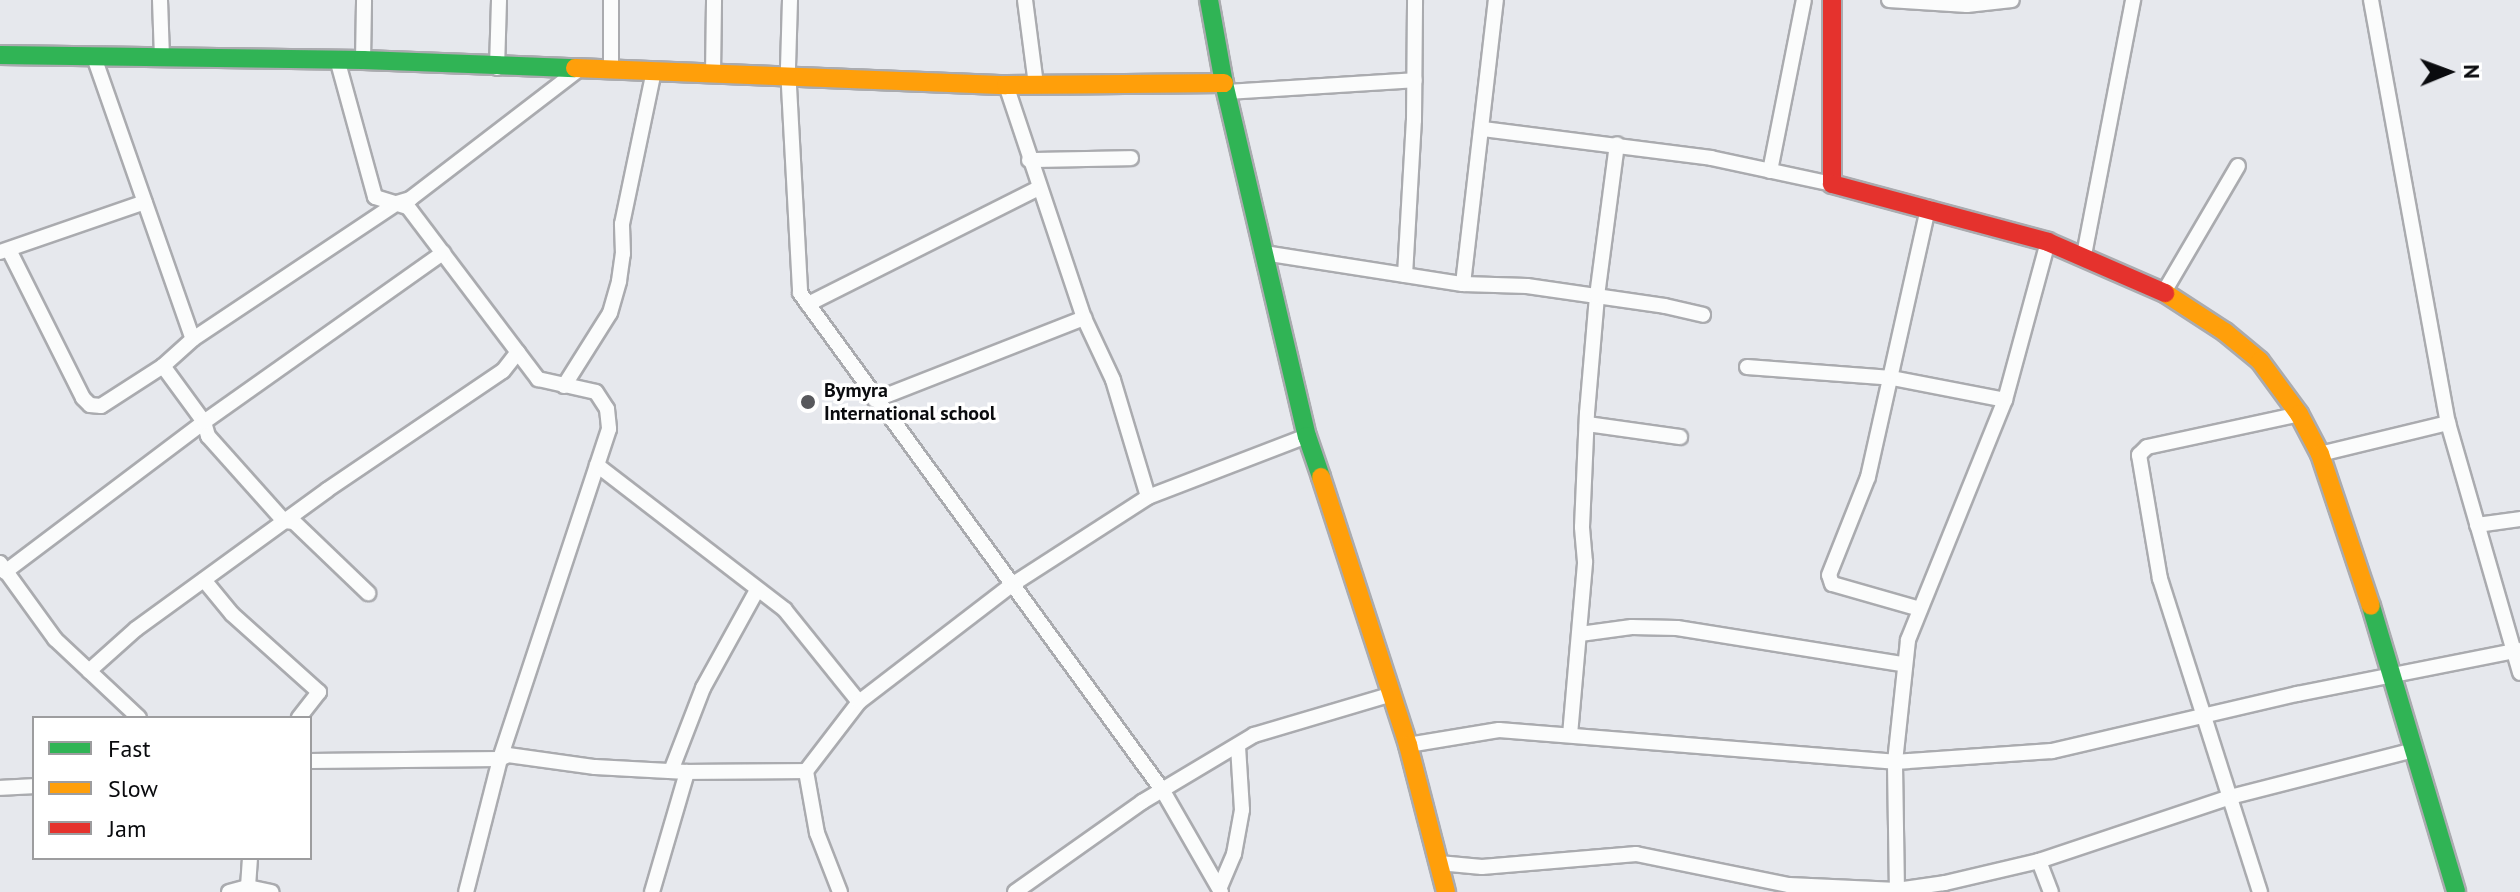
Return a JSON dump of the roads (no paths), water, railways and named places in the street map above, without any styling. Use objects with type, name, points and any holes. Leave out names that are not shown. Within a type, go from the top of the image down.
[{"type":"street","points":[[160,0],[162,58]]},
{"type":"street","points":[[363,60],[364,0]]},
{"type":"street","points":[[497,68],[499,0]]},
{"type":"street","points":[[611,0],[611,70]]},
{"type":"street","points":[[713,74],[714,0]]},
{"type":"street","points":[[790,0],[788,76],[800,293],[875,400],[1163,791],[1220,889]]},
{"type":"street","points":[[1025,0],[1036,85]]},
{"type":"street","points":[[1209,0],[1225,88],[1307,436],[1408,745],[1446,892]]},
{"type":"street","points":[[1405,275],[1415,80],[1415,0]]},
{"type":"street","points":[[1463,284],[1496,0]]},
{"type":"street","points":[[1770,171],[1804,0]]},
{"type":"street","points":[[1832,0],[1832,184]]},
{"type":"street","points":[[1889,0],[1967,5],[2012,0]]},
{"type":"street","points":[[2084,255],[2133,0]]},
{"type":"street","points":[[2371,0],[2448,423],[2517,651],[2520,673]]},
{"type":"street","points":[[0,55],[337,59],[497,68],[1006,85],[1225,88],[1415,80]]},
{"type":"street","points":[[94,57],[193,339]]},
{"type":"street","points":[[337,59],[375,197],[408,207],[538,379],[596,392],[607,409],[609,429],[500,759],[466,892]]},
{"type":"street","points":[[145,202],[5,251],[90,405],[101,406],[163,366],[193,339],[397,203],[410,199],[578,70]]},
{"type":"street","points":[[564,386],[610,313],[619,281],[622,224],[654,71]]},
{"type":"street","points":[[1006,85],[1084,318],[1113,380],[1148,497]]},
{"type":"street","points":[[1483,129],[1617,144],[1770,171],[1928,208],[2084,255],[2164,292],[2225,332],[2260,361],[2299,414],[2320,454],[2395,677],[2456,892]]},
{"type":"street","points":[[1570,735],[1580,634],[1587,424],[1597,296],[1617,144]]},
{"type":"street","points":[[1029,160],[1131,158]]},
{"type":"street","points":[[2164,292],[2238,166]]},
{"type":"street","points":[[808,304],[1039,188]]},
{"type":"street","points":[[1920,609],[1829,581],[1868,477],[1928,208]]},
{"type":"street","points":[[1897,891],[1895,762],[1903,664],[1920,609],[2005,400],[2048,242]]},
{"type":"street","points":[[137,716],[55,639],[2,567],[443,253]]},
{"type":"street","points":[[1264,253],[1463,284],[1527,286],[1703,315]]},
{"type":"street","points":[[875,400],[1084,318]]},
{"type":"street","points":[[89,671],[136,629],[284,521],[503,371],[518,352]]},
{"type":"street","points":[[163,366],[204,422],[208,436],[284,521],[294,522],[368,593]]},
{"type":"street","points":[[1747,367],[1892,378],[2005,400]]},
{"type":"street","points":[[2260,892],[2160,579],[2139,455],[2147,447],[2299,414]]},
{"type":"street","points":[[2320,454],[2448,423]]},
{"type":"street","points":[[1587,424],[1680,437]]},
{"type":"street","points":[[840,892],[817,833],[806,771],[859,702],[1013,584],[1148,497],[1307,436]]},
{"type":"street","points":[[597,465],[785,610],[859,702]]},
{"type":"street","points":[[2477,525],[2520,519]]},
{"type":"street","points":[[204,580],[243,625],[319,692],[301,716]]},
{"type":"street","points":[[671,771],[703,688],[757,590]]},
{"type":"street","points":[[1580,634],[1632,627],[1677,628],[1903,664]]},
{"type":"street","points":[[1408,745],[1499,730],[1895,762],[2052,751],[2202,715],[2517,651]]},
{"type":"street","points":[[1015,892],[1163,791],[1254,735],[1392,694]]},
{"type":"street","points":[[1220,889],[1234,854],[1242,810],[1238,746]]},
{"type":"street","points":[[1439,863],[1482,867],[1636,854],[1789,885],[1897,891],[2039,861],[2230,797],[2414,750]]},
{"type":"street","points":[[312,761],[500,759],[508,755],[595,767],[687,772],[806,771]]},
{"type":"street","points":[[652,892],[687,772]]},
{"type":"street","points":[[0,788],[32,786]]},
{"type":"street","points":[[248,890],[250,860]]},
{"type":"street","points":[[2039,861],[2051,892]]},
{"type":"street","points":[[1738,875],[1741,892]]},
{"type":"street","points":[[229,892],[271,892]]},
{"type":"place","name":"Bymyra International school","points":[[808,402]]}]
